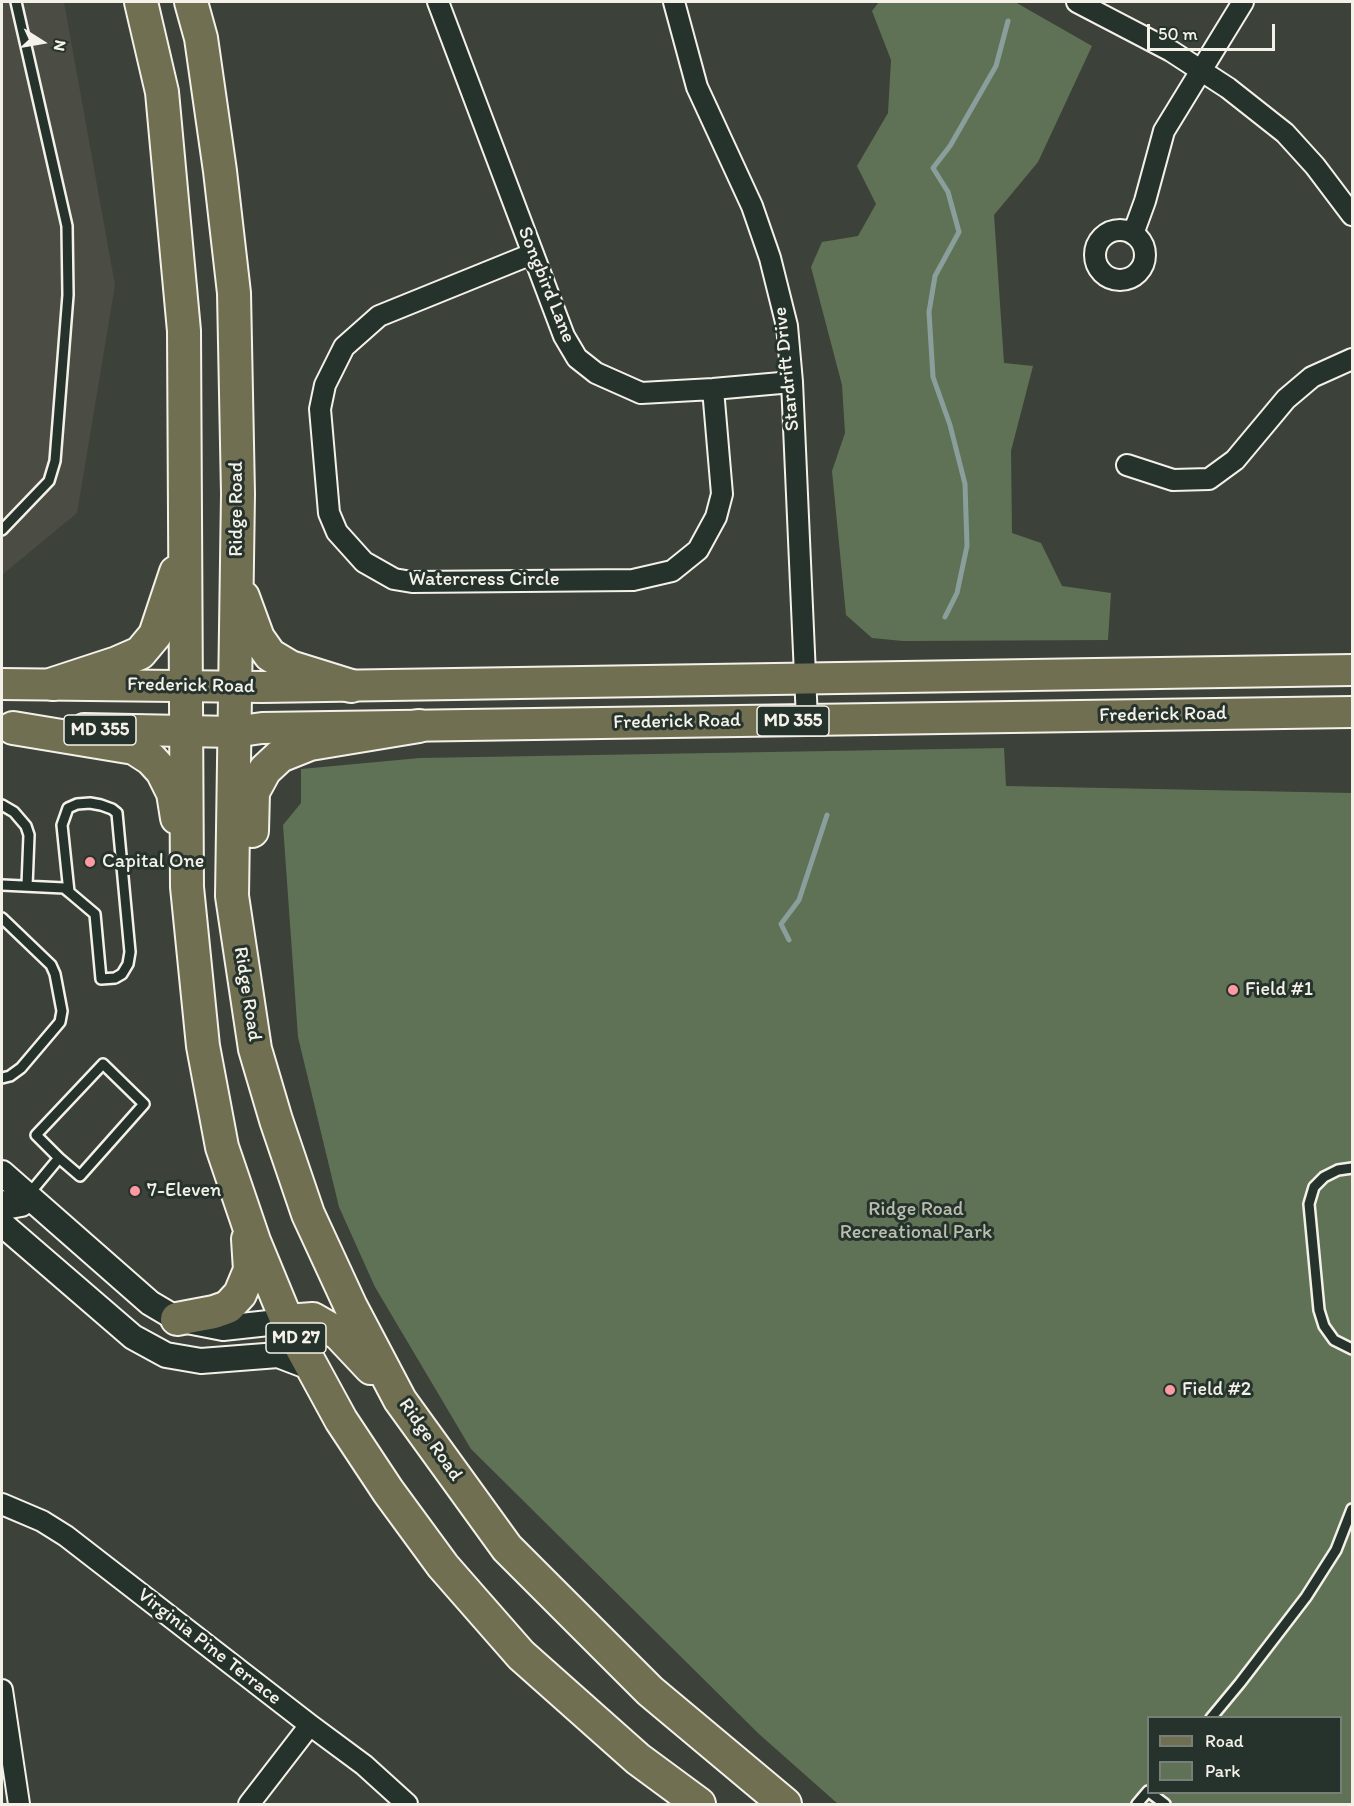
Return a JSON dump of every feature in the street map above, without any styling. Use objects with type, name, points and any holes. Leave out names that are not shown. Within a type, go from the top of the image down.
[{"type":"highway","points":[[141,2],[162,92],[184,331],[187,687]]},
{"type":"highway","name":"Ridge Road","points":[[191,2],[202,49],[220,171],[234,293],[238,494],[232,896],[255,1049],[308,1214],[351,1307],[400,1400],[507,1548],[650,1691],[785,1804]]},
{"type":"highway","points":[[53,684],[117,663],[144,649],[155,635],[159,625],[184,543]]},
{"type":"highway","points":[[236,572],[250,621],[270,655],[290,667],[351,686]]},
{"type":"highway","name":"MD 27","points":[[187,687],[187,887],[203,1046],[222,1147],[247,1220],[287,1321],[342,1420],[388,1491],[443,1566],[521,1655],[638,1759],[699,1804]]},
{"type":"highway","points":[[245,985],[254,792],[265,770],[280,756],[310,744],[419,726]]},
{"type":"highway","points":[[7,728],[134,748],[151,759],[162,771],[173,793],[187,887]]},
{"type":"highway","points":[[177,1319],[228,1307],[240,1294],[250,1270],[247,1220]]},
{"type":"highway","points":[[287,1321],[313,1319],[339,1334],[400,1400]]},
{"type":"main road","name":"Frederick Road","points":[[2,684],[187,687],[351,686],[1353,670]]},
{"type":"main road","name":"Frederick Road","points":[[7,728],[234,732],[262,728],[1353,712]]},
{"type":"street","name":"Songbird Lane","points":[[438,2],[564,336],[577,358],[596,373],[641,393],[792,382]]},
{"type":"street","name":"Stardrift Drive","points":[[674,2],[698,87],[752,206],[770,258],[787,326],[792,382],[807,720]]},
{"type":"street","points":[[1077,2],[1171,51],[1228,88],[1285,133],[1315,166],[1353,215]]},
{"type":"street","points":[[1133,234],[1145,201],[1164,131],[1243,2]]},
{"type":"street","name":"Watercress Circle","points":[[532,254],[379,316],[344,347],[325,385],[320,409],[329,513],[338,532],[364,562],[394,579],[412,582],[633,580],[672,571],[698,550],[716,517],[722,494],[713,389]]},
{"type":"street","points":[[1127,465],[1173,480],[1209,479],[1235,460],[1286,399],[1312,377],[1353,359]]},
{"type":"street","points":[[2,1173],[150,1303],[177,1319],[223,1328],[287,1321]]},
{"type":"street","points":[[2,1203],[10,1206],[21,1204],[27,1196]]},
{"type":"street","points":[[2,1224],[133,1337],[166,1355],[201,1361],[278,1355],[312,1368]]},
{"type":"street","name":"Virginia Pine Terrace","points":[[2,1504],[42,1521],[66,1536],[364,1765],[407,1804]]},
{"type":"street","points":[[2,1690],[19,1804]]},
{"type":"street","points":[[249,1804],[310,1725]]},
{"type":"lane","points":[[2,530],[49,481],[56,460],[68,295],[67,226],[16,2]]},
{"type":"lane","points":[[2,885],[64,888],[95,914],[101,979],[115,978],[122,974],[128,964],[130,952],[117,813],[101,804],[77,804],[68,808],[62,825],[69,892]]},
{"type":"lane","points":[[2,805],[14,812],[26,826],[29,835],[27,886]]},
{"type":"lane","points":[[2,918],[51,965],[62,1011],[60,1022],[21,1068],[2,1078]]},
{"type":"lane","points":[[103,1064],[144,1104],[80,1176],[59,1158],[36,1135],[103,1064]]},
{"type":"lane","points":[[27,1196],[59,1158]]},
{"type":"lane","points":[[1353,1168],[1338,1170],[1324,1177],[1314,1187],[1309,1204],[1319,1310],[1324,1326],[1334,1340],[1353,1349]]},
{"type":"lane","points":[[1213,1716],[1306,1598],[1336,1550],[1353,1509]]},
{"type":"lane","points":[[1152,1794],[1165,1804]]},
{"type":"shaded area","points":[[2,2],[64,2],[115,285],[77,513],[2,575]]},
{"type":"green space","points":[[879,2],[1015,2],[1092,46],[1038,162],[994,215],[1004,363],[1033,366],[1011,451],[1012,533],[1041,543],[1062,586],[1111,593],[1108,640],[903,641],[872,638],[846,615],[832,471],[845,433],[842,385],[811,267],[822,242],[858,236],[876,204],[857,166],[888,113],[891,60],[872,11]]},
{"type":"green space","name":"Ridge Road Recreational Park","points":[[1004,748],[1006,786],[1352,793],[1352,1804],[838,1804],[759,1734],[471,1449],[375,1287],[339,1207],[298,1037],[283,825],[301,803],[301,769],[420,758]]},
{"type":"waterway","points":[[945,617],[957,593],[967,546],[965,484],[950,425],[933,377],[929,312],[935,276],[959,232],[948,192],[933,168],[950,146],[996,66],[1008,21]]},
{"type":"waterway","points":[[789,940],[781,924],[799,900],[827,815]]},
{"type":"place","name":"Capital One","points":[[90,862]]},
{"type":"place","name":"Field #1","points":[[1233,990]]},
{"type":"place","name":"7-Eleven","points":[[135,1191]]},
{"type":"place","name":"Field #2","points":[[1170,1390]]}]
